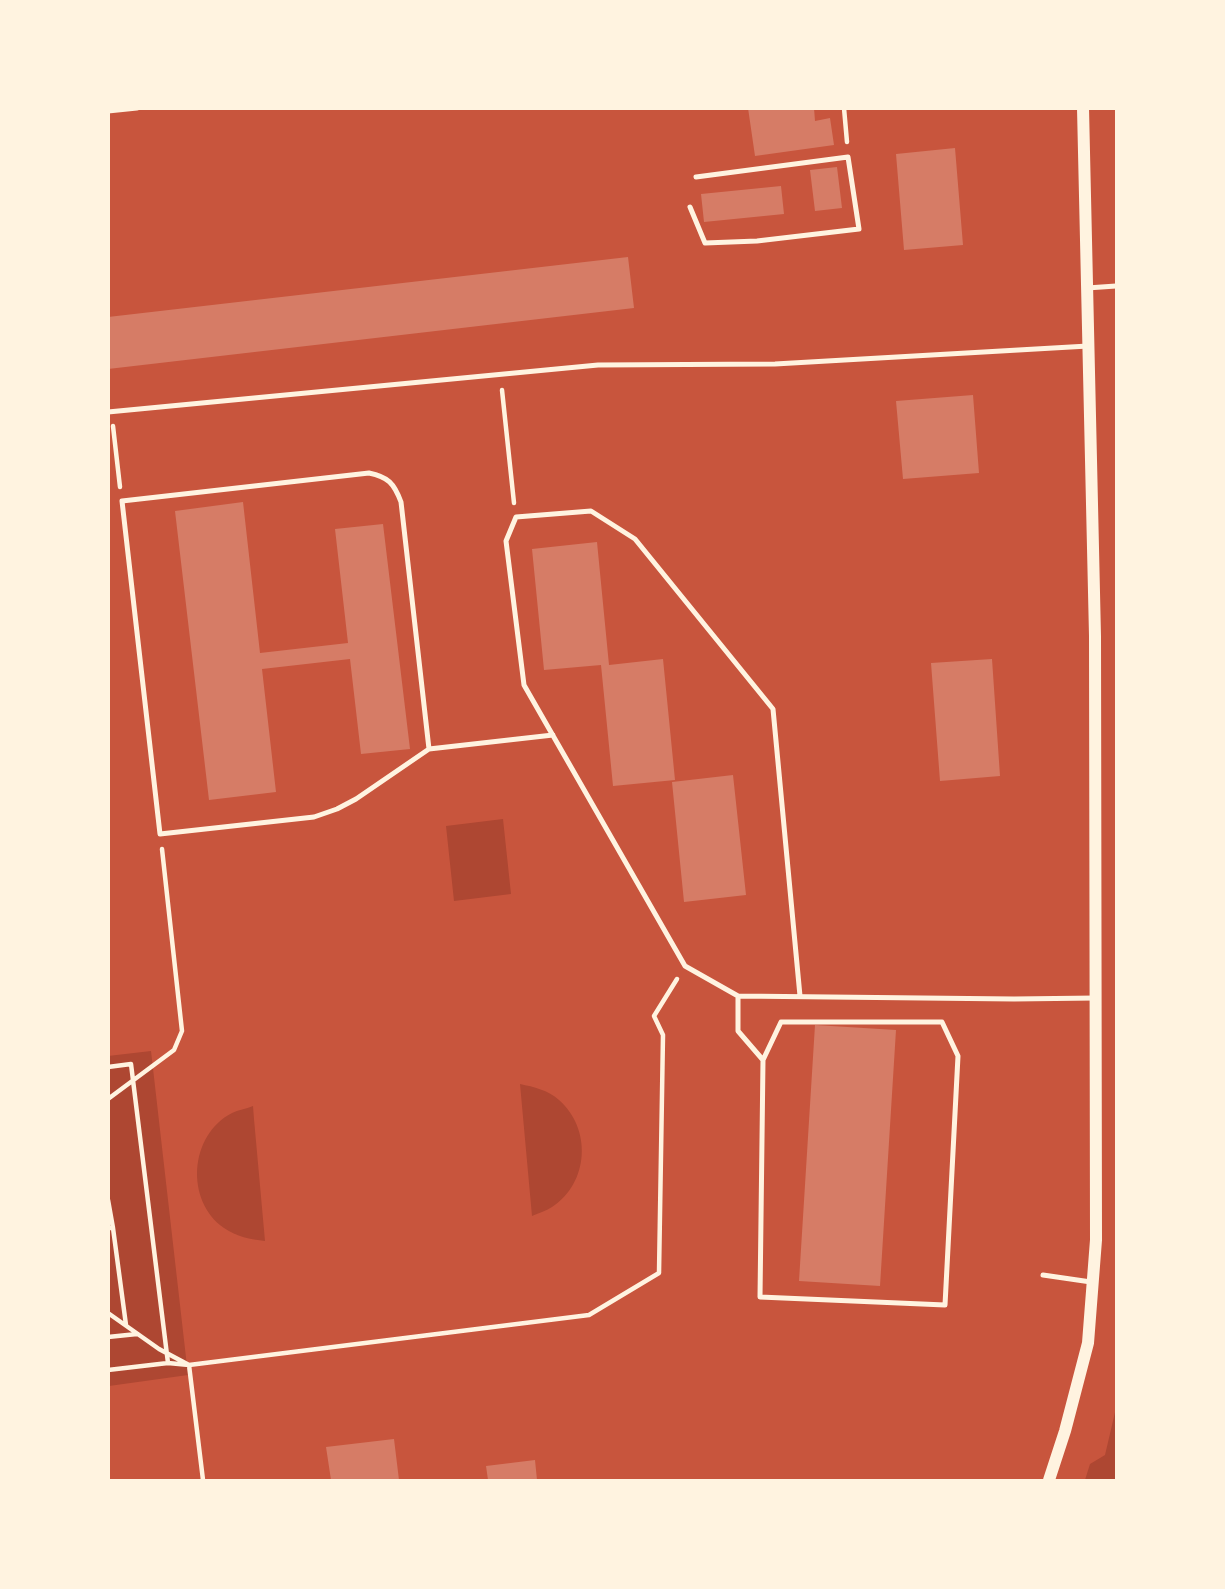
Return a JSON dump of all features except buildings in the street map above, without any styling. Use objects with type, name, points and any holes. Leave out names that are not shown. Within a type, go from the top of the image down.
[{"type":"street","points":[[1049,1480],[1088,1343],[1097,1240],[1095,636],[1083,108]]},
{"type":"lane","points":[[108,111],[137,108]]},
{"type":"lane","points":[[690,207],[705,243],[757,241],[859,229],[848,157],[696,177]]},
{"type":"lane","points":[[1087,288],[1116,286]]},
{"type":"lane","points":[[110,412],[598,365],[775,364],[1088,346]]},
{"type":"lane","points":[[429,749],[401,502],[395,485],[385,477],[369,473],[122,501],[160,834],[314,817],[356,799],[429,749],[553,735]]},
{"type":"lane","points":[[800,996],[773,709],[635,539],[591,511],[516,517],[506,541],[524,685],[685,966],[738,996],[1096,998]]},
{"type":"lane","points":[[738,996],[738,1031],[763,1060],[760,1297],[946,1305],[958,1056],[942,1022],[781,1022],[763,1060]]},
{"type":"lane","points":[[1043,1275],[1094,1282]]},
{"type":"path","points":[[844,108],[848,157]]},
{"type":"path","points":[[500,374],[516,517]]},
{"type":"path","points":[[110,412],[122,501]]},
{"type":"path","points":[[108,1099],[174,1050],[182,1031],[160,834]]},
{"type":"path","points":[[108,1370],[169,1363],[189,1365],[589,1315],[659,1273],[663,1035],[654,1016],[685,966]]},
{"type":"path","points":[[108,1067],[131,1064],[169,1363]]},
{"type":"path","points":[[108,1200],[126,1325]]},
{"type":"path","points":[[108,1313],[189,1365]]},
{"type":"path","points":[[108,1337],[138,1334]]},
{"type":"path","points":[[189,1365],[203,1480]]},
{"type":"shaded area","points":[[503,819],[511,894],[454,901],[446,826]]},
{"type":"shaded area","points":[[151,1051],[188,1375],[109,1386],[108,1056]]},
{"type":"shaded area","points":[[520,1084],[546,1091],[559,1100],[570,1112],[581,1140],[582,1155],[573,1184],[564,1197],[552,1207],[532,1216]]},
{"type":"shaded area","points":[[253,1106],[265,1241],[239,1236],[224,1228],[211,1216],[198,1186],[200,1152],[207,1136],[218,1123],[232,1113]]},
{"type":"shaded area","points":[[1116,1408],[1116,1480],[1085,1480],[1090,1464],[1105,1455]]}]
